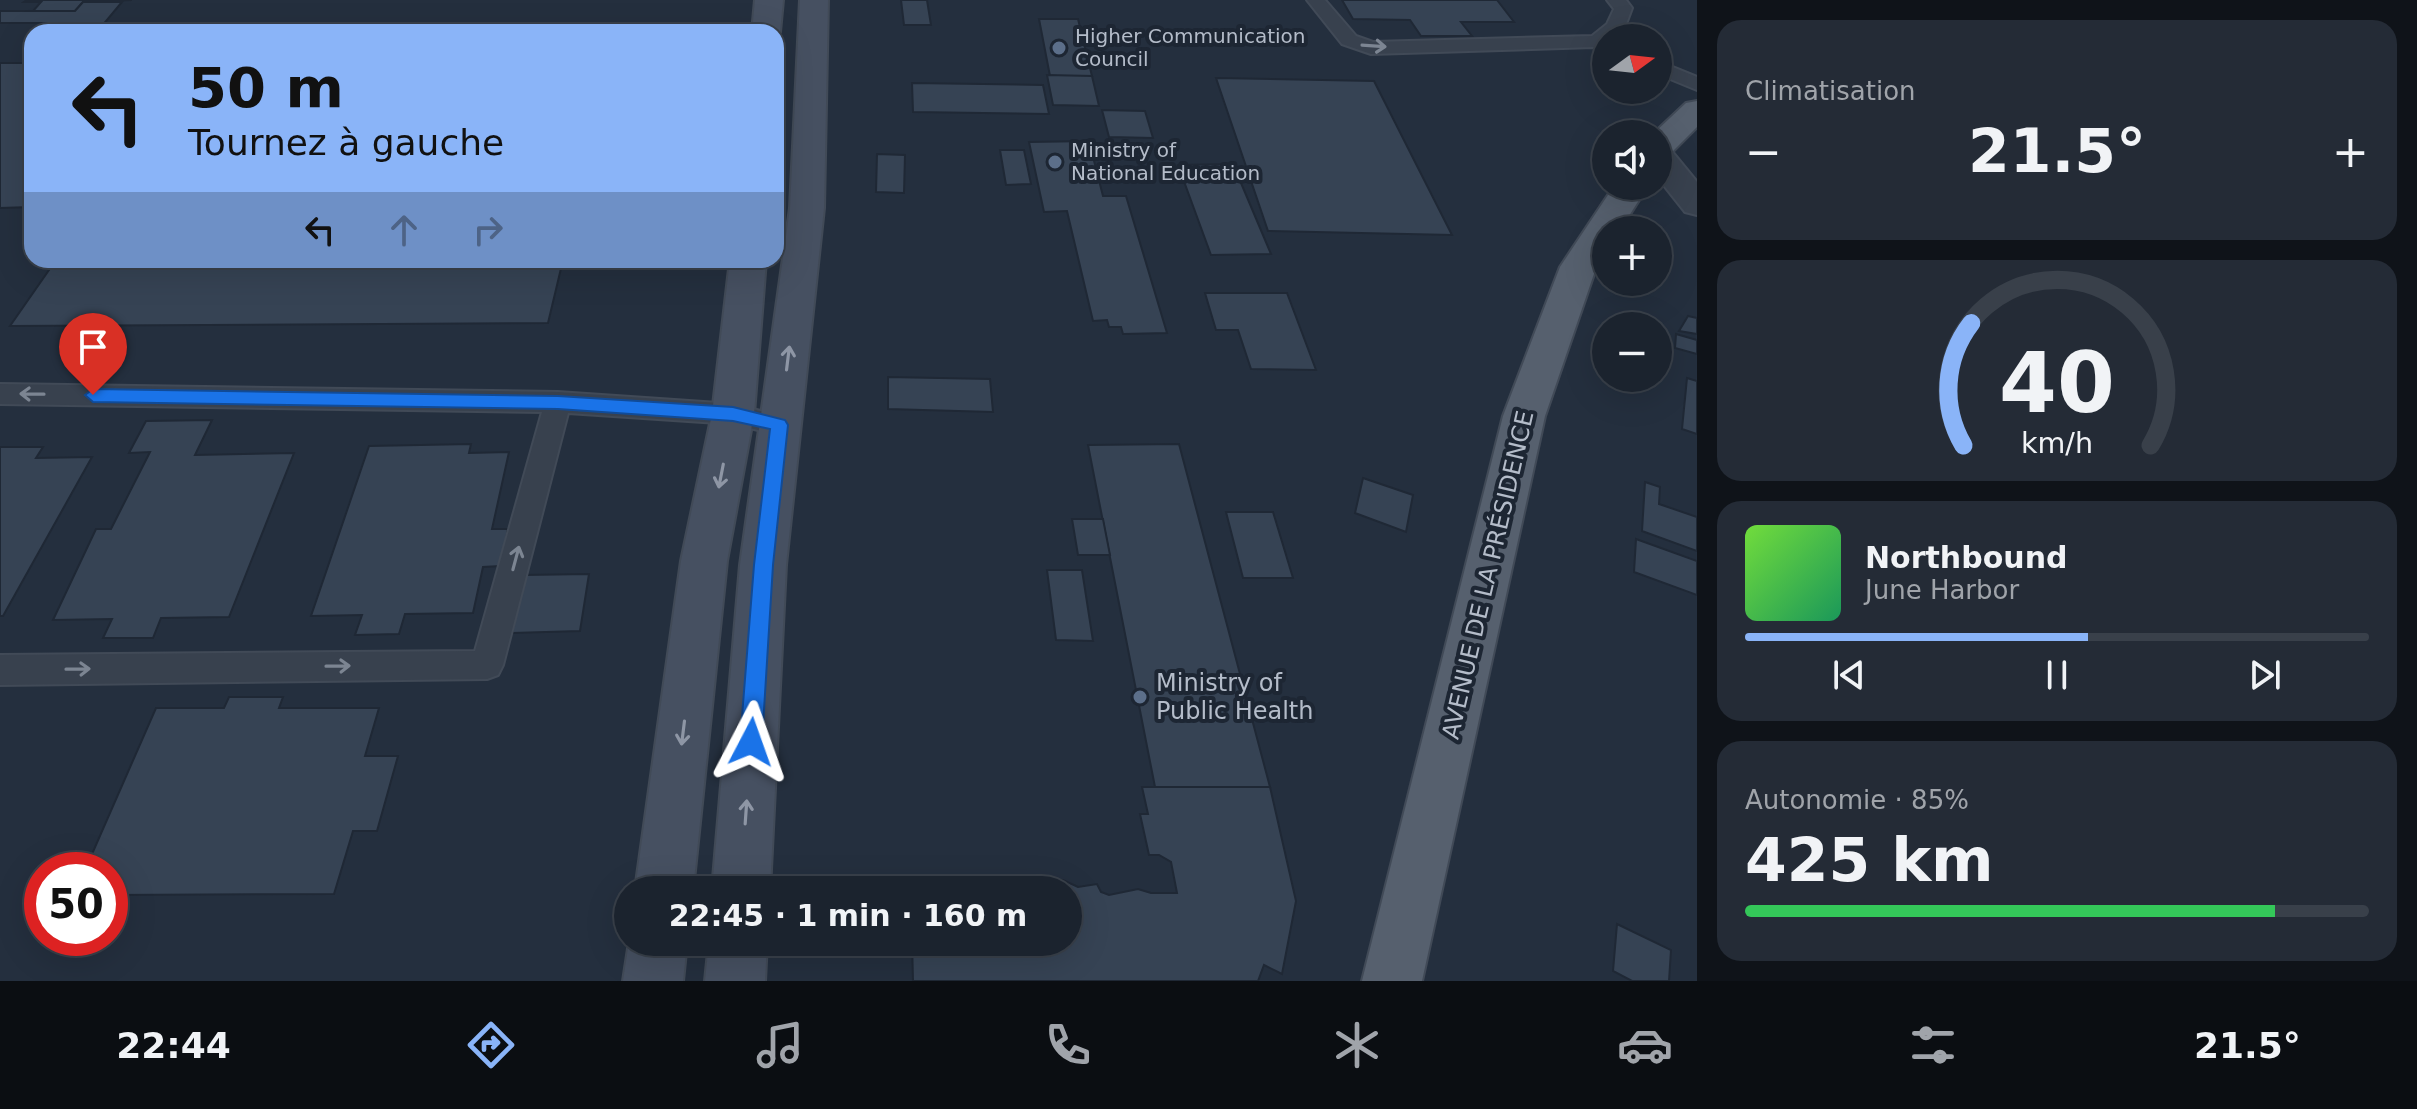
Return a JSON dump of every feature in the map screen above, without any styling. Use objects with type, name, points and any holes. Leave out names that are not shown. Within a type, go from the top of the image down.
[{"type":"main road","points":[[767,24],[769,0]]},
{"type":"main road","points":[[742,876],[763,565],[779,425],[799,73],[814,0]]},
{"type":"main road","points":[[1672,134],[1697,110]]},
{"type":"main road","name":"AVENUE DE LA PRÉSIDENCE","points":[[1392,981],[1524,416],[1578,267],[1622,200]]},
{"type":"main road","points":[[666,876],[704,561],[733,414],[747,268]]},
{"type":"main road","points":[[704,561],[763,565]]},
{"type":"main road","points":[[653,981],[656,956]]},
{"type":"main road","points":[[735,981],[737,956]]},
{"type":"street","points":[[1672,173],[1697,204]]},
{"type":"lane","points":[[1316,0],[1349,40],[1371,48],[1592,43]]},
{"type":"lane","points":[[1616,0],[1623,8],[1618,24]]},
{"type":"lane","points":[[1672,73],[1697,84]]},
{"type":"lane","points":[[0,394],[558,402],[733,414],[779,425]]},
{"type":"lane","points":[[0,670],[487,665],[558,402]]},
{"type":"building","points":[[132,0],[83,2],[75,11],[33,11],[41,2],[24,2]]},
{"type":"building","points":[[901,0],[927,0],[931,25],[904,25]]},
{"type":"building","points":[[1342,0],[1497,0],[1514,22],[1461,22],[1472,36],[1421,36],[1410,20],[1353,19]]},
{"type":"building","points":[[83,2],[122,2],[104,24],[0,23],[0,11],[75,11]]},
{"type":"building","points":[[1039,19],[1078,19],[1092,76],[1050,76]]},
{"type":"building","points":[[0,63],[24,63],[24,207],[0,208]]},
{"type":"building","points":[[1047,75],[1092,76],[1099,106],[1053,105]]},
{"type":"building","points":[[1216,78],[1374,81],[1452,235],[1268,231]]},
{"type":"building","points":[[912,83],[1043,85],[1049,114],[913,112]]},
{"type":"building","points":[[1102,110],[1145,111],[1153,138],[1109,137]]},
{"type":"building","points":[[1089,141],[1103,196],[1126,196],[1167,333],[1123,334],[1121,327],[1109,327],[1107,320],[1093,321],[1067,211],[1044,212],[1029,142]]},
{"type":"building","points":[[1000,150],[1024,150],[1031,184],[1006,185]]},
{"type":"building","points":[[877,154],[905,155],[904,193],[876,192]]},
{"type":"building","points":[[1233,164],[1271,254],[1211,255],[1178,165]]},
{"type":"building","points":[[50,268],[561,268],[548,323],[10,326]]},
{"type":"building","points":[[1205,293],[1287,293],[1316,370],[1251,369],[1238,330],[1216,330]]},
{"type":"building","points":[[1688,316],[1697,318],[1697,334],[1679,331]]},
{"type":"building","points":[[1676,334],[1697,340],[1697,354],[1675,348]]},
{"type":"building","points":[[888,377],[990,379],[993,412],[888,409]]},
{"type":"building","points":[[1687,378],[1697,381],[1697,434],[1682,429]]},
{"type":"building","points":[[212,420],[195,455],[294,453],[229,617],[161,618],[153,638],[103,638],[112,619],[53,620],[96,529],[111,529],[150,452],[129,453],[146,421]]},
{"type":"building","points":[[471,444],[469,453],[509,452],[492,529],[508,529],[501,566],[483,567],[473,613],[405,614],[399,634],[355,635],[362,615],[311,616],[369,446]]},
{"type":"building","points":[[1179,444],[1270,787],[1155,787],[1088,445]]},
{"type":"building","points":[[0,447],[43,447],[36,458],[92,457],[3,616],[0,616]]},
{"type":"building","points":[[1363,478],[1413,495],[1406,532],[1355,513]]},
{"type":"building","points":[[1645,482],[1660,487],[1659,504],[1697,517],[1697,551],[1642,531]]},
{"type":"building","points":[[1226,512],[1273,512],[1293,578],[1243,578]]},
{"type":"building","points":[[1072,519],[1103,519],[1110,555],[1078,555]]},
{"type":"building","points":[[1636,539],[1697,561],[1697,595],[1634,572]]},
{"type":"building","points":[[1047,570],[1082,570],[1093,641],[1056,640]]},
{"type":"building","points":[[589,574],[580,631],[512,633],[523,575]]},
{"type":"building","points":[[229,697],[283,697],[279,708],[379,708],[365,756],[398,756],[377,831],[353,831],[334,894],[128,895],[128,852],[93,852],[156,708],[224,708]]},
{"type":"building","points":[[1142,787],[1270,787],[1296,901],[1282,974],[1264,965],[1258,981],[913,981],[912,956],[1082,956],[1082,886],[1097,884],[1101,892],[1109,895],[1138,889],[1151,893],[1177,893],[1171,862],[1159,855],[1149,855],[1140,814],[1148,814]]},
{"type":"building","points":[[1617,924],[1671,950],[1669,981],[1632,981],[1613,971]]},
{"type":"place","name":"Higher Communication Council","points":[[1059,48]]},
{"type":"place","name":"Ministry of National Education","points":[[1055,162]]},
{"type":"place","name":"Ministry of Public Health","points":[[1140,697]]},
{"type":"route","points":[[93,395],[558,402],[733,414],[779,425],[763,565],[751,742]]}]
